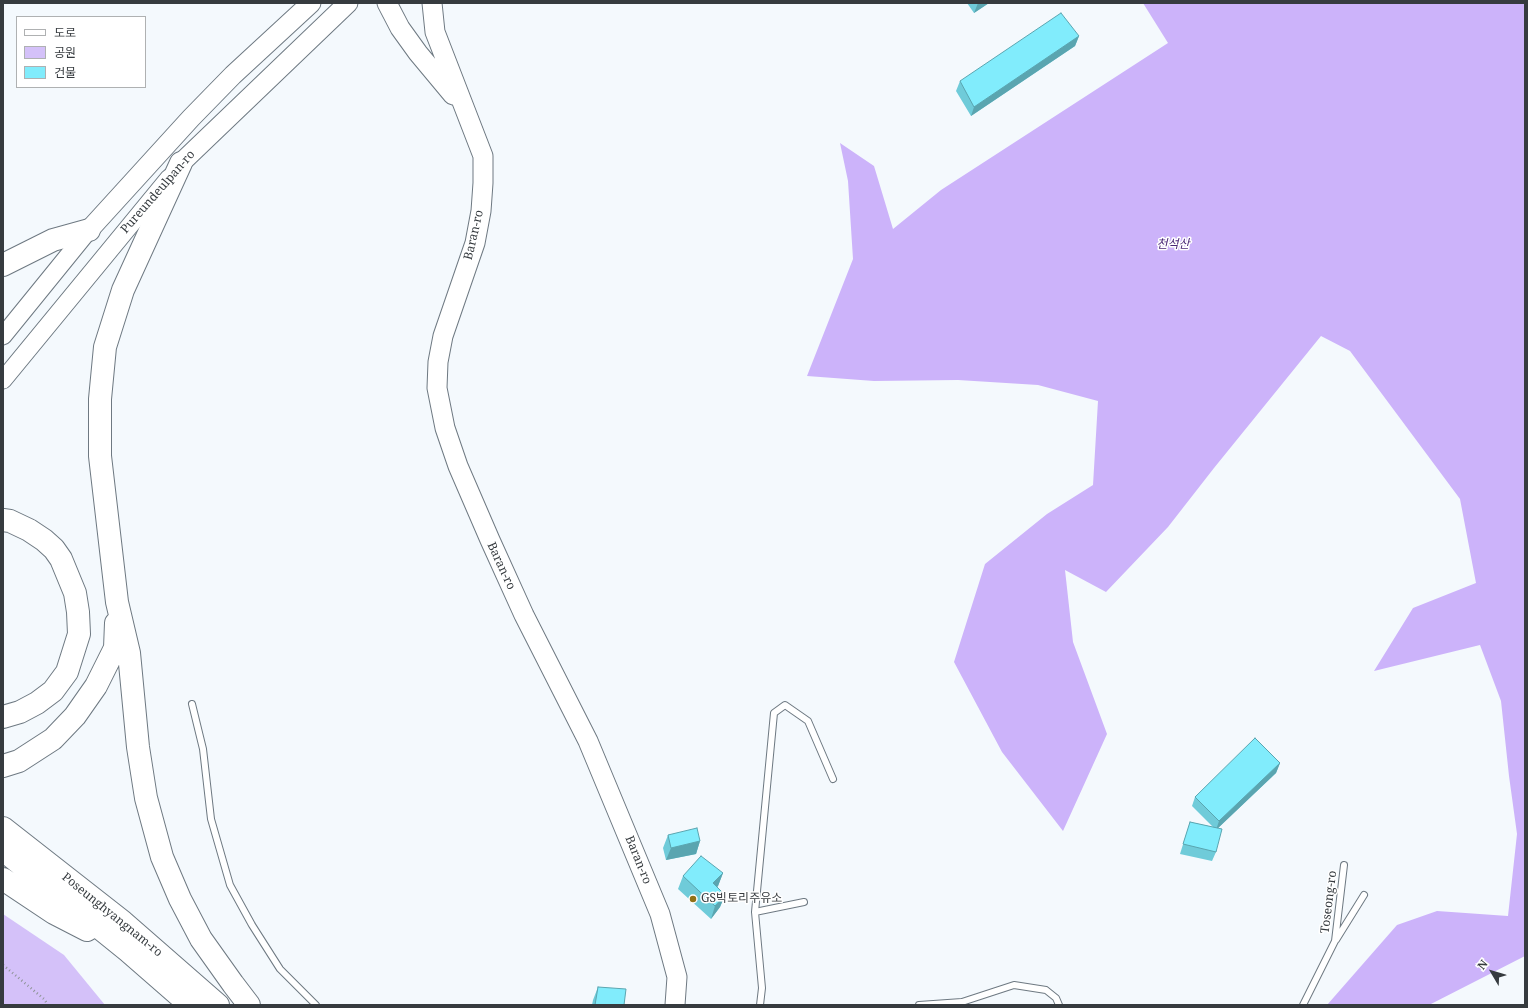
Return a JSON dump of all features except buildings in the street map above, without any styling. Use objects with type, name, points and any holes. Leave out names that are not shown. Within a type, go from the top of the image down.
[{"type":"highway","points":[[181,163],[123,290],[105,347],[100,399],[100,456],[117,602],[129,653],[138,747],[146,798],[162,857],[180,900],[201,939],[249,1005]]},
{"type":"highway","points":[[3,265],[53,240],[89,230]]},
{"type":"highway","points":[[3,520],[10,521],[30,530],[54,549],[61,559],[75,593],[79,634],[66,672],[53,691],[37,703],[20,712],[3,718]]},
{"type":"highway","points":[[3,766],[19,761],[53,739],[75,716],[96,686],[115,648],[117,602]]},
{"type":"highway","name":"Poseunghyangnam-ro","points":[[3,828],[123,922],[218,1005]]},
{"type":"highway","name":"Poseunghyangnam-ro","points":[[3,850],[128,951],[190,1005]]},
{"type":"highway","points":[[3,879],[54,913],[128,951]]},
{"type":"main road","name":"Pureundeulpan-ro","points":[[3,336],[89,230],[191,118],[233,75],[310,3]]},
{"type":"main road","name":"Pureundeulpan-ro","points":[[3,380],[181,163],[348,3]]},
{"type":"main road","points":[[387,3],[400,28],[418,54],[439,77],[466,112]]},
{"type":"main road","name":"Baran-ro","points":[[432,3],[435,32],[483,156],[482,204],[475,243],[443,336],[438,362],[437,388],[445,428],[458,466],[490,540],[524,615],[588,741],[660,914],[677,977],[675,1005]]},
{"type":"lane","points":[[192,704],[203,750],[211,819],[230,885],[252,924],[280,968],[316,1005]]},
{"type":"lane","points":[[760,1005],[762,988],[755,912],[774,713],[785,705],[808,721],[833,779]]},
{"type":"lane","name":"Toseong-ro","points":[[1303,1005],[1335,941],[1344,866]]},
{"type":"lane","points":[[1335,941],[1364,895]]},
{"type":"lane","points":[[755,912],[804,902]]},
{"type":"lane","points":[[919,1005],[962,1002],[1014,985],[1046,990],[1056,998],[1059,1005]]},
{"type":"path","points":[[3,965],[44,999],[48,1005]]},
{"type":"green space","name":"천석산","points":[[1143,3],[1525,3],[1525,956],[1429,1005],[1327,1005],[1397,925],[1437,911],[1508,916],[1517,834],[1501,701],[1480,645],[1374,671],[1413,608],[1476,583],[1460,499],[1350,351],[1321,336],[1168,527],[1106,592],[1065,570],[1073,642],[1107,734],[1063,831],[1002,752],[954,662],[985,564],[1047,514],[1093,485],[1098,401],[1038,385],[958,380],[874,381],[807,376],[853,259],[848,181],[840,143],[874,166],[893,229],[941,190],[1168,43]]},
{"type":"green space","points":[[3,914],[64,955],[105,1005],[3,1005]]},
{"type":"place","name":"GS빅토리주유소","points":[[693,899]]}]
